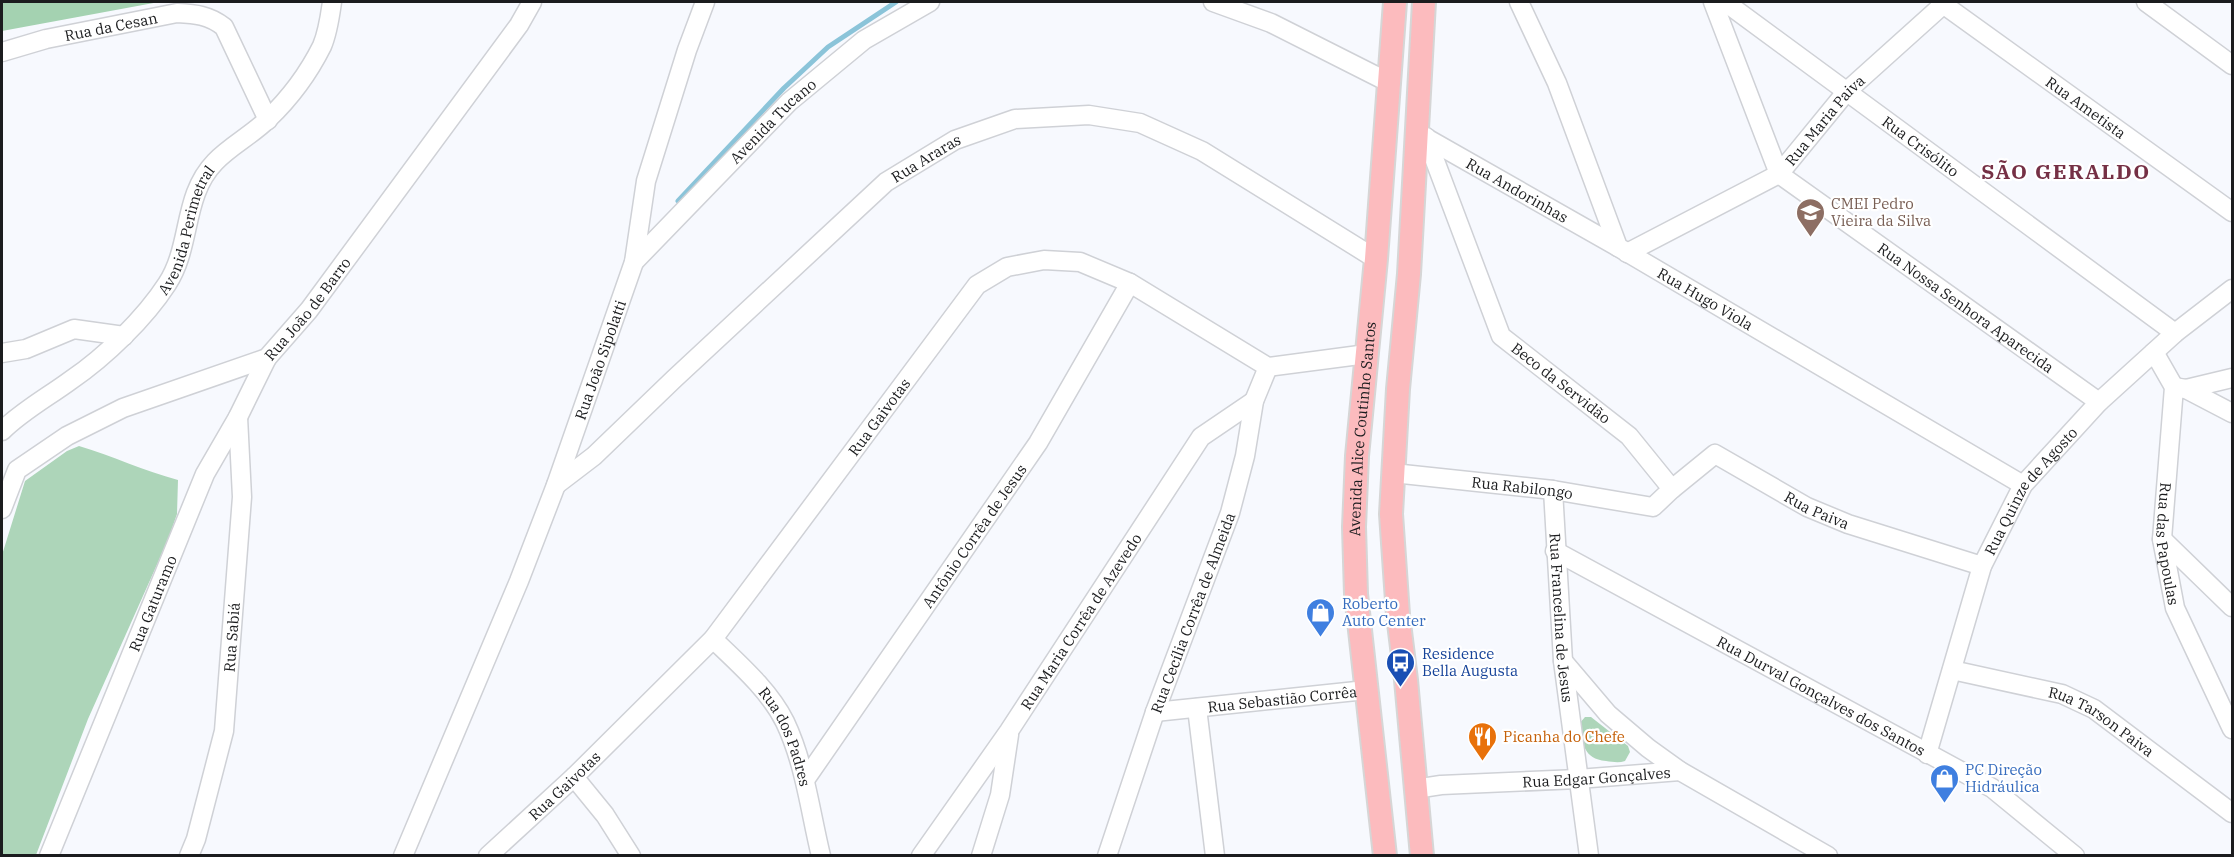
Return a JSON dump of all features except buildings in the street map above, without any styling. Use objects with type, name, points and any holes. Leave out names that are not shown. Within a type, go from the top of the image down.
[{"type":"main road","name":"Avenida Alice Coutinho Santos","points":[[1385,855],[1366,690],[1354,629],[1356,594],[1354,526],[1357,456],[1376,259],[1395,2]]},
{"type":"main road","points":[[1422,855],[1392,546],[1393,473],[1399,378],[1422,135],[1424,2]]},
{"type":"street","name":"Avenida Perimetral","points":[[2,431],[13,420],[74,379],[124,336],[167,284],[180,260],[188,213],[198,184],[214,162],[268,120],[304,74],[322,44],[332,2]]},
{"type":"street","name":"Rua João de Barro","points":[[2,509],[17,470],[67,436],[123,408],[267,358],[309,310],[519,25],[532,2]]},
{"type":"street","name":"Rua João Sipolatti","points":[[404,855],[519,581],[556,485],[634,262],[646,182],[687,50],[705,2]]},
{"type":"street","name":"Avenida Tucano","points":[[634,262],[789,102],[864,40],[930,2]]},
{"type":"street","points":[[1213,2],[1270,23],[1388,82]]},
{"type":"street","points":[[1519,2],[1557,82],[1622,250]]},
{"type":"street","points":[[1713,2],[1779,174]]},
{"type":"street","name":"Rua Crisólito","points":[[1725,2],[2175,333]]},
{"type":"street","name":"Rua Maria Paiva","points":[[1622,250],[1779,174],[1847,91],[1943,2]]},
{"type":"street","name":"Rua Ametista","points":[[1943,2],[2232,212]]},
{"type":"street","points":[[2146,2],[2232,65]]},
{"type":"street","name":"Rua da Cesan","points":[[2,52],[46,39],[177,14],[196,14],[213,19],[224,27],[268,120]]},
{"type":"street","name":"Rua Araras","points":[[556,485],[594,456],[886,183],[955,140],[1015,119],[1089,115],[1140,123],[1202,151],[1376,259]]},
{"type":"street","name":"Rua Andorinhas","points":[[1422,135],[1622,250]]},
{"type":"street","name":"Beco da Servidão","points":[[1422,135],[1501,336],[1629,436],[1672,489]]},
{"type":"street","name":"Rua Nossa Senhora Aparecida","points":[[1779,174],[2099,402]]},
{"type":"street","name":"Rua Hugo Viola","points":[[1622,250],[2022,485]]},
{"type":"street","name":"Rua Gaivotas","points":[[488,855],[574,777],[713,639],[976,285],[1007,267],[1044,260],[1080,262],[1130,283],[1268,368]]},
{"type":"street","name":"Antônio Corrêa de Jesus","points":[[805,780],[1038,443],[1130,283]]},
{"type":"street","name":"Rua Quinze de Agosto","points":[[1927,754],[1982,566],[2022,485],[2099,402],[2175,333],[2232,289]]},
{"type":"street","points":[[2,353],[26,349],[74,329],[124,336]]},
{"type":"street","points":[[2154,352],[2180,388],[2232,413]]},
{"type":"street","points":[[1268,368],[1367,354]]},
{"type":"street","name":"Rua Gaturamo","points":[[49,855],[205,474],[238,417],[267,358]]},
{"type":"street","name":"Rua Cecília Corrêa de Almeida","points":[[1107,855],[1155,712],[1230,513],[1245,456],[1254,401],[1268,368]]},
{"type":"street","points":[[2180,388],[2232,378]]},
{"type":"street","name":"Rua das Papoulas","points":[[2180,388],[2162,539],[2175,608],[2232,729]]},
{"type":"street","name":"Rua Maria Corrêa de Azevedo","points":[[921,855],[1009,731],[1201,437],[1254,401]]},
{"type":"street","name":"Rua Sabiá","points":[[189,855],[196,839],[224,731],[242,497],[238,417]]},
{"type":"street","name":"Rua Paiva","points":[[1672,489],[1715,454],[1807,507],[1848,524],[1982,566]]},
{"type":"street","name":"Rua Rabilongo","points":[[1393,473],[1553,490],[1653,507],[1672,489]]},
{"type":"street","name":"Rua Francelina de Jesus","points":[[1553,490],[1563,661],[1589,855]]},
{"type":"street","points":[[2162,539],[2232,607]]},
{"type":"street","name":"Rua Durval Gonçalves dos Santos","points":[[1555,551],[1992,788],[2075,855]]},
{"type":"street","name":"Rua dos Padres","points":[[713,639],[769,696],[785,723],[805,780],[821,855]]},
{"type":"street","points":[[1563,661],[1608,714],[1680,771]]},
{"type":"street","name":"Rua Tarson Paiva","points":[[1953,670],[2062,694],[2094,709],[2232,813]]},
{"type":"street","name":"Rua Sebastião Corrêa","points":[[1155,712],[1366,690]]},
{"type":"street","name":"Rua Sebastião Corrêa","points":[[1197,708],[1215,855]]},
{"type":"street","points":[[981,855],[1000,795],[1009,731]]},
{"type":"street","name":"Rua Edgar Gonçalves","points":[[1415,789],[1441,785],[1578,779],[1680,771],[1828,855]]},
{"type":"street","points":[[574,777],[605,815],[631,855]]},
{"type":"green space","points":[[2,2],[159,2],[2,31]]},
{"type":"green space","points":[[79,446],[178,480],[177,514],[168,540],[88,719],[36,855],[2,856],[2,555],[25,481],[67,451]]},
{"type":"green space","points":[[1585,717],[1591,717],[1628,746],[1630,752],[1625,761],[1598,760],[1588,753],[1583,744],[1579,724]]},
{"type":"waterway","points":[[678,201],[784,88],[828,47],[896,2]]},
{"type":"place","name":"CMEI Pedro Vieira da Silva","points":[[1810,238]]},
{"type":"place","name":"Roberto Auto Center","points":[[1321,638]]},
{"type":"place","name":"Residence Bella Augusta","points":[[1401,688]]},
{"type":"place","name":"Picanha do Chefe","points":[[1482,762]]},
{"type":"place","name":"PC Direção Hidráulica","points":[[1944,804]]},
{"type":"district","name":"SÃO GERALDO","points":[[2066,171]]}]
